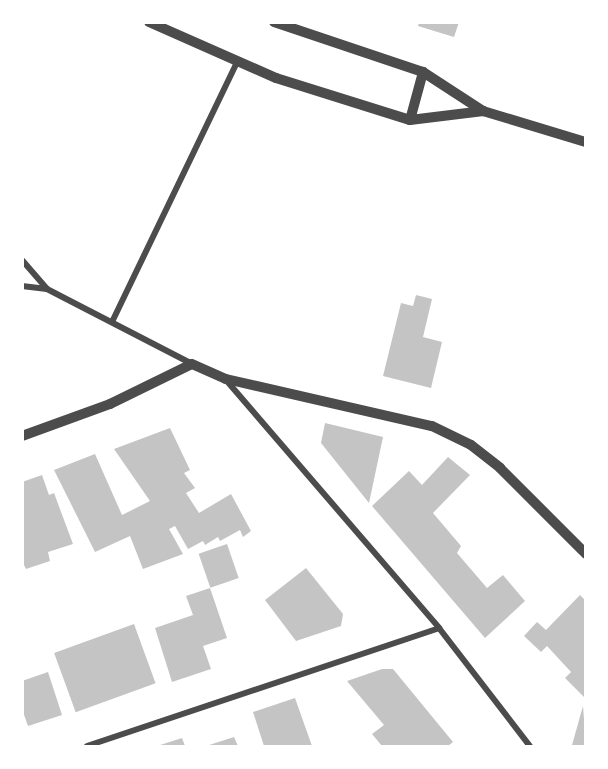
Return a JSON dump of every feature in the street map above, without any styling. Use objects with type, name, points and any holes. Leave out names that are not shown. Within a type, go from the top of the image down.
[{"type":"street","points":[[148,22],[276,78],[410,120],[483,111]]},
{"type":"street","points":[[274,22],[423,72],[483,111],[585,142]]},
{"type":"street","points":[[112,322],[237,62]]},
{"type":"street","points":[[410,120],[423,72]]},
{"type":"street","points":[[22,260],[47,289]]},
{"type":"street","points":[[22,286],[47,289],[192,364],[226,379],[432,426],[471,445],[500,468],[585,554]]},
{"type":"street","points":[[22,436],[111,405],[192,364]]},
{"type":"street","points":[[226,379],[439,628],[530,747]]},
{"type":"street","points":[[87,747],[439,628]]},
{"type":"building","points":[[419,22],[459,22],[454,37],[418,26]]},
{"type":"building","points":[[416,295],[432,299],[423,337],[442,342],[431,388],[383,376],[401,303],[413,306]]},
{"type":"building","points":[[325,423],[383,437],[369,503],[321,443]]},
{"type":"building","points":[[170,428],[190,470],[184,473],[195,488],[186,493],[199,513],[231,494],[251,531],[243,537],[240,530],[220,541],[218,537],[205,545],[203,541],[188,549],[175,526],[169,529],[183,554],[143,569],[130,536],[95,552],[54,470],[95,454],[122,515],[150,501],[114,449]]},
{"type":"building","points":[[448,457],[470,475],[433,513],[461,546],[457,553],[487,588],[503,575],[525,601],[485,638],[372,506],[409,471],[422,485]]},
{"type":"building","points":[[42,475],[49,495],[54,493],[73,544],[48,552],[50,561],[26,569],[22,561],[22,482]]},
{"type":"building","points":[[227,544],[239,578],[210,588],[199,554]]},
{"type":"building","points":[[306,568],[343,614],[341,626],[296,641],[265,600]]},
{"type":"building","points":[[210,588],[227,638],[203,646],[211,669],[172,682],[155,628],[193,615],[186,596]]},
{"type":"building","points":[[580,595],[586,601],[586,699],[565,678],[571,672],[547,646],[541,652],[524,636],[537,622],[546,630]]},
{"type":"building","points":[[134,624],[156,683],[76,712],[54,653]]},
{"type":"building","points":[[382,669],[393,669],[453,742],[448,746],[382,746],[372,734],[384,725],[347,681]]},
{"type":"building","points":[[48,672],[62,715],[28,726],[22,709],[22,681]]},
{"type":"building","points":[[295,698],[312,746],[264,746],[253,712]]},
{"type":"building","points":[[583,706],[586,746],[573,746],[572,745]]},
{"type":"building","points":[[234,737],[238,746],[206,746]]},
{"type":"building","points":[[182,738],[185,746],[157,746]]}]
